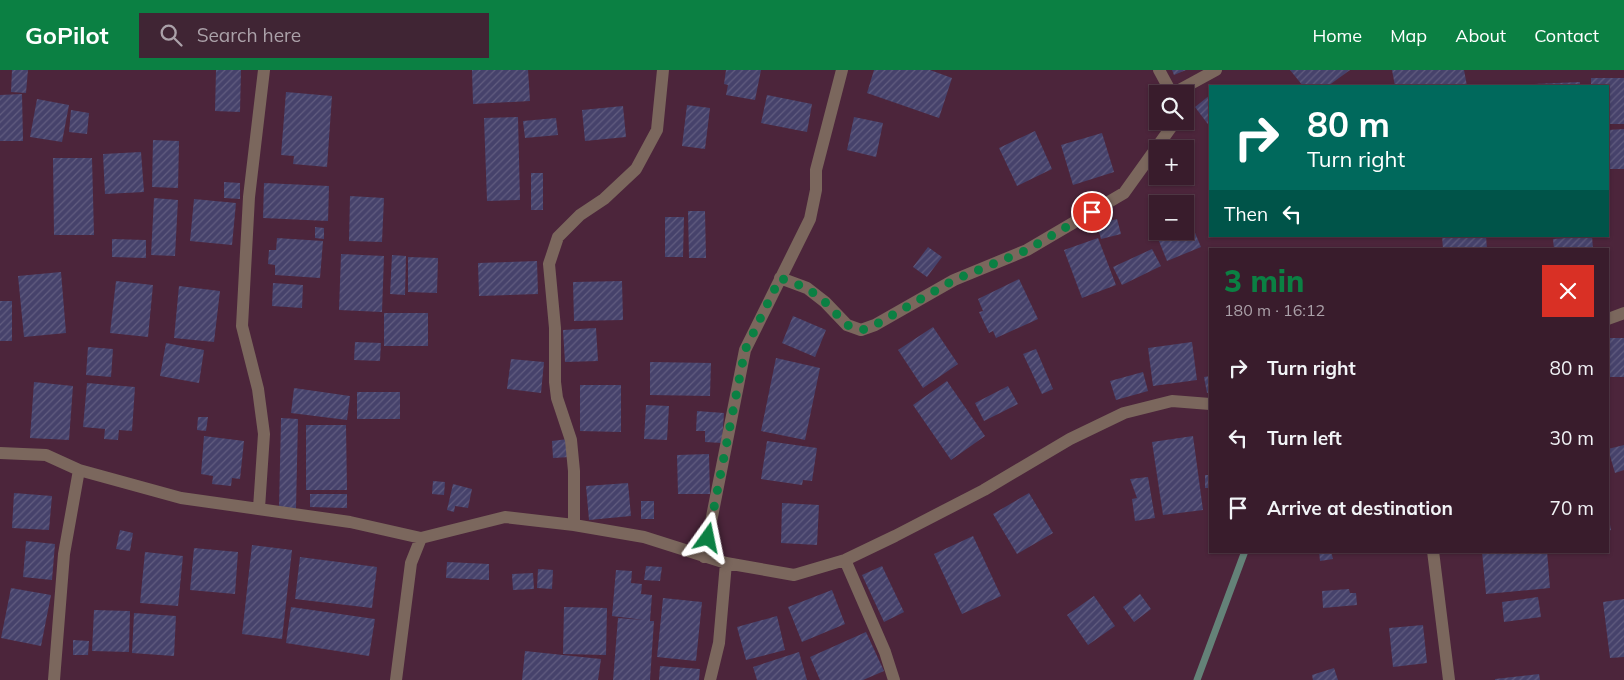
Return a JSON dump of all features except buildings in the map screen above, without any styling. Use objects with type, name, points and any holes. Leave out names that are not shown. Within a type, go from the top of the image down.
[{"type":"street","points":[[259,508],[264,434],[258,390],[242,326],[249,197],[264,70]]},
{"type":"street","points":[[574,525],[574,471],[571,440],[557,398],[555,382],[555,328],[549,264],[558,237],[580,215],[604,199],[636,169],[657,130],[663,70]]},
{"type":"street","points":[[704,557],[745,350],[810,219],[816,190],[816,170],[842,70]]},
{"type":"street","points":[[1159,70],[1167,85]]},
{"type":"street","points":[[1188,85],[1216,70]]},
{"type":"street","points":[[780,278],[807,288],[825,302],[847,325],[862,330],[875,325],[954,280],[1027,250],[1124,193],[1169,130]]},
{"type":"street","points":[[1609,319],[1624,314]]},
{"type":"street","points":[[0,453],[46,455],[79,470],[181,498],[350,522],[421,538],[506,517],[574,525],[644,537],[726,563],[794,575],[845,560],[984,490],[1070,439],[1124,413],[1172,401],[1209,404]]},
{"type":"street","points":[[54,680],[64,554],[79,470]]},
{"type":"street","points":[[396,680],[411,563],[421,538]]},
{"type":"street","points":[[1433,553],[1449,680]]},
{"type":"street","points":[[845,560],[885,652],[894,680]]},
{"type":"street","points":[[710,680],[719,642],[726,563]]},
{"type":"waterway","points":[[1197,680],[1244,553]]},
{"type":"route","points":[[708,538],[745,350],[780,278],[807,288],[825,302],[847,325],[862,330],[875,325],[954,280],[1027,250],[1092,212]]}]
